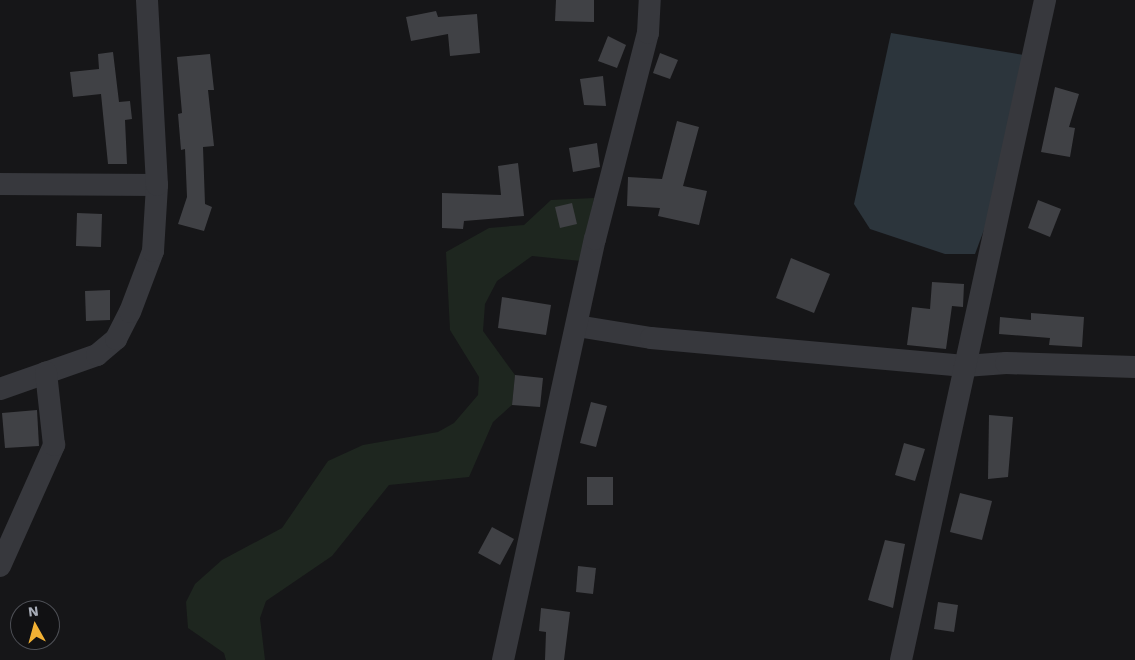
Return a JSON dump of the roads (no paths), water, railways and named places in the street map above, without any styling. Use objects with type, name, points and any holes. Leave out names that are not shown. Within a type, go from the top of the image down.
[{"type":"street","points":[[0,390],[97,355],[116,339],[130,312],[153,251],[158,185],[147,0]]},
{"type":"street","points":[[503,660],[577,326],[648,33],[650,0]]},
{"type":"street","points":[[901,660],[1045,0]]},
{"type":"street","points":[[0,184],[158,185]]},
{"type":"street","points":[[577,326],[651,338],[965,366],[1006,363],[1135,367]]},
{"type":"street","points":[[0,566],[54,445],[46,372]]}]
